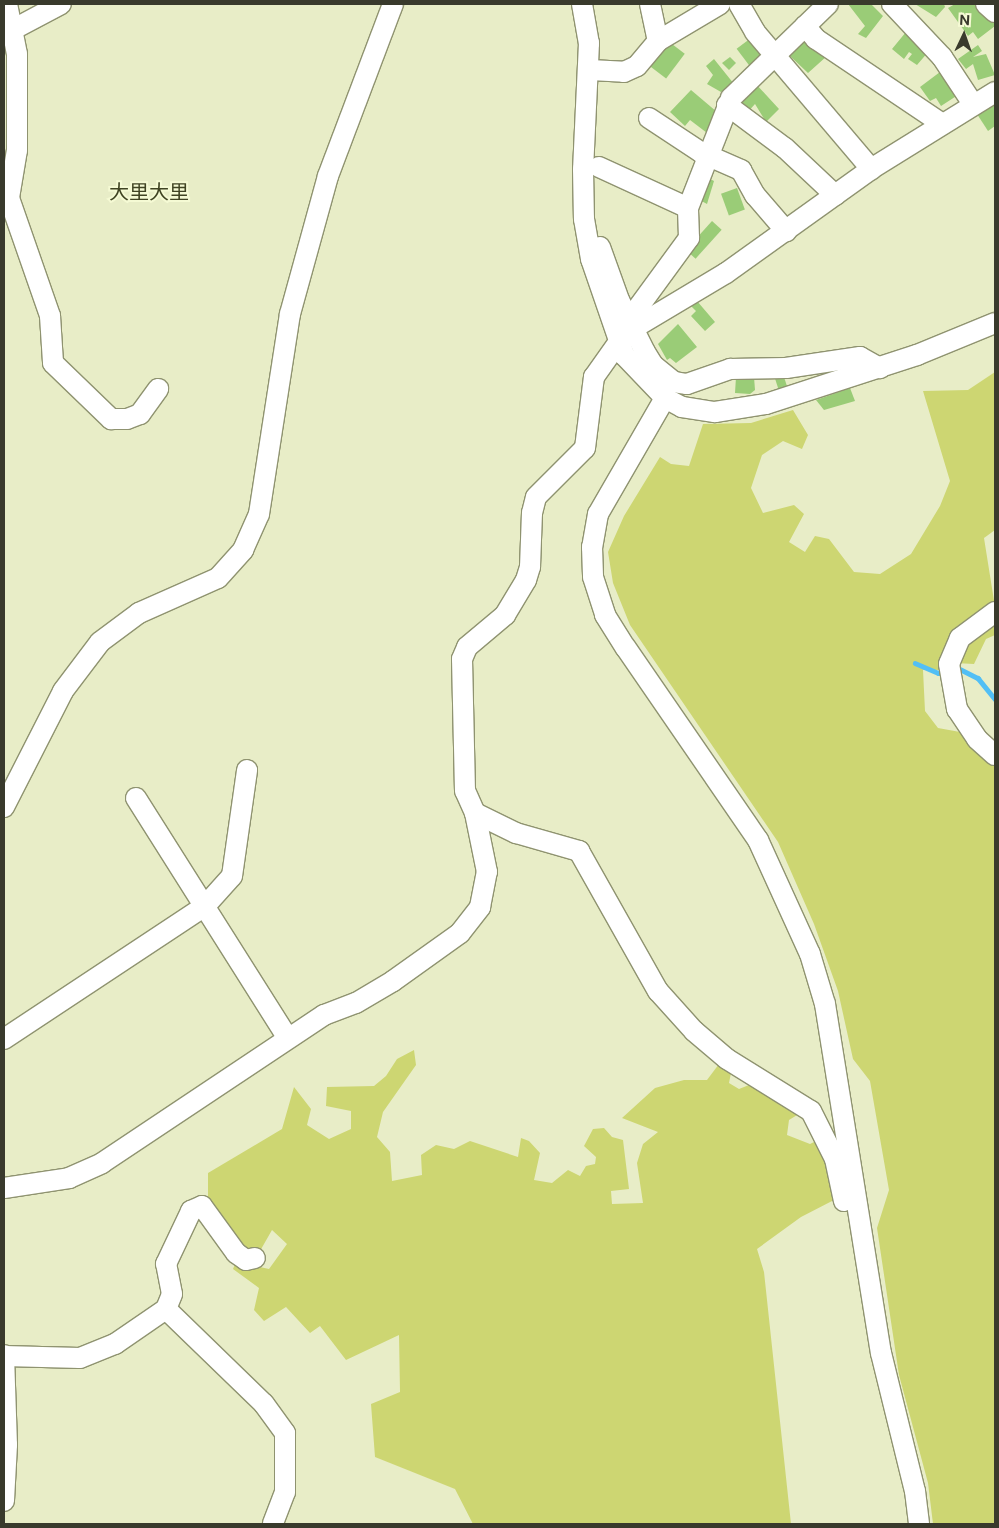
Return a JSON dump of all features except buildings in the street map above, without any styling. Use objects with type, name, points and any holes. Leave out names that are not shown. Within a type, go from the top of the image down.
[{"type":"street","points":[[7,4],[14,29],[17,150],[6,199],[50,316],[53,363],[111,419],[127,419],[140,414],[158,389]]},
{"type":"street","points":[[14,29],[61,4]]},
{"type":"street","points":[[4,807],[63,690],[100,642],[140,613],[218,578],[243,550],[259,514],[290,314],[328,176],[393,4]]},
{"type":"street","points":[[582,4],[590,70],[583,169],[586,234],[618,343],[636,371],[665,398],[702,411],[727,412],[766,404],[880,368],[995,323]]},
{"type":"street","points":[[650,4],[658,41]]},
{"type":"street","points":[[590,70],[624,72],[637,66],[658,41],[720,4]]},
{"type":"street","points":[[739,4],[755,32],[871,169]]},
{"type":"street","points":[[892,4],[942,57],[973,104]]},
{"type":"street","points":[[986,4],[995,12]]},
{"type":"street","points":[[632,324],[689,238],[688,208],[711,156],[726,106],[805,26],[821,6]]},
{"type":"street","points":[[805,26],[816,40],[941,123]]},
{"type":"street","points":[[632,324],[786,232],[871,169],[941,123],[995,92]]},
{"type":"street","points":[[726,106],[785,148],[835,195]]},
{"type":"street","points":[[650,118],[711,156],[741,170],[755,195],[786,232]]},
{"type":"street","points":[[599,167],[688,208]]},
{"type":"street","points":[[586,234],[594,234],[598,240],[632,324],[652,364],[681,385],[730,369],[786,368],[860,358],[880,368]]},
{"type":"street","points":[[4,1188],[69,1178],[102,1163],[324,1014],[356,1003],[386,986],[460,934],[480,907],[487,872],[475,813],[465,791],[462,759],[462,659],[467,646],[506,615],[526,580],[530,567],[532,513],[536,497],[585,448],[594,377],[618,343]]},
{"type":"street","points":[[665,398],[598,514],[592,547],[593,577],[605,615],[740,811],[776,872],[810,954],[825,1004],[881,1353],[915,1491],[918,1524]]},
{"type":"street","points":[[995,612],[960,638],[950,674],[966,724],[995,755]]},
{"type":"street","points":[[4,1039],[205,906],[232,876],[247,770]]},
{"type":"street","points":[[136,798],[288,1038]]},
{"type":"street","points":[[475,813],[516,833],[579,851],[658,991],[694,1031],[727,1059],[811,1111],[835,1159],[845,1206],[858,1207]]},
{"type":"street","points":[[4,1500],[7,1445],[4,1355],[80,1358],[115,1344],[166,1309],[172,1294],[166,1264],[192,1211],[202,1206],[236,1253],[246,1260],[255,1258]]},
{"type":"street","points":[[166,1309],[264,1404],[285,1433],[285,1492],[273,1524]]},
{"type":"green space","points":[[995,372],[995,530],[984,538],[995,607],[944,670],[923,670],[925,711],[938,728],[960,732],[995,765],[995,1524],[933,1524],[928,1483],[899,1375],[877,1228],[889,1190],[870,1081],[853,1059],[838,991],[814,924],[778,842],[630,625],[613,583],[608,552],[624,516],[660,457],[671,464],[689,466],[703,424],[751,423],[793,410],[808,435],[802,449],[783,441],[762,455],[751,488],[763,513],[794,505],[804,514],[789,542],[805,552],[815,536],[829,539],[854,572],[880,574],[911,554],[940,506],[950,481],[923,391],[968,390]]},
{"type":"green space","points":[[995,617],[995,635],[986,639],[974,664],[955,663],[959,645]]},
{"type":"green space","points":[[414,1050],[416,1065],[383,1112],[377,1137],[390,1152],[392,1181],[422,1175],[421,1155],[436,1145],[454,1149],[470,1141],[518,1157],[521,1138],[529,1141],[540,1153],[534,1180],[552,1183],[568,1170],[580,1176],[586,1166],[595,1164],[596,1157],[584,1146],[593,1129],[604,1128],[612,1137],[623,1140],[629,1189],[611,1191],[612,1204],[643,1203],[637,1163],[643,1144],[658,1132],[622,1118],[655,1088],[684,1080],[707,1080],[719,1064],[732,1068],[729,1083],[739,1089],[754,1083],[802,1112],[789,1120],[787,1135],[810,1144],[820,1139],[832,1161],[834,1200],[801,1217],[757,1249],[764,1272],[791,1524],[473,1524],[455,1489],[375,1457],[371,1404],[400,1392],[399,1335],[346,1360],[320,1326],[310,1333],[286,1307],[264,1321],[254,1310],[259,1288],[233,1269],[236,1262],[269,1269],[287,1244],[272,1230],[260,1251],[248,1254],[208,1204],[208,1173],[282,1129],[294,1087],[311,1109],[307,1125],[329,1139],[351,1129],[351,1111],[326,1106],[327,1087],[374,1086],[386,1076],[397,1059]]},
{"type":"waterway","points":[[915,663],[938,673],[946,671]]},
{"type":"waterway","points":[[956,667],[978,678],[995,699]]},
{"type":"district","name":"大里大里","points":[[149,192]]}]
